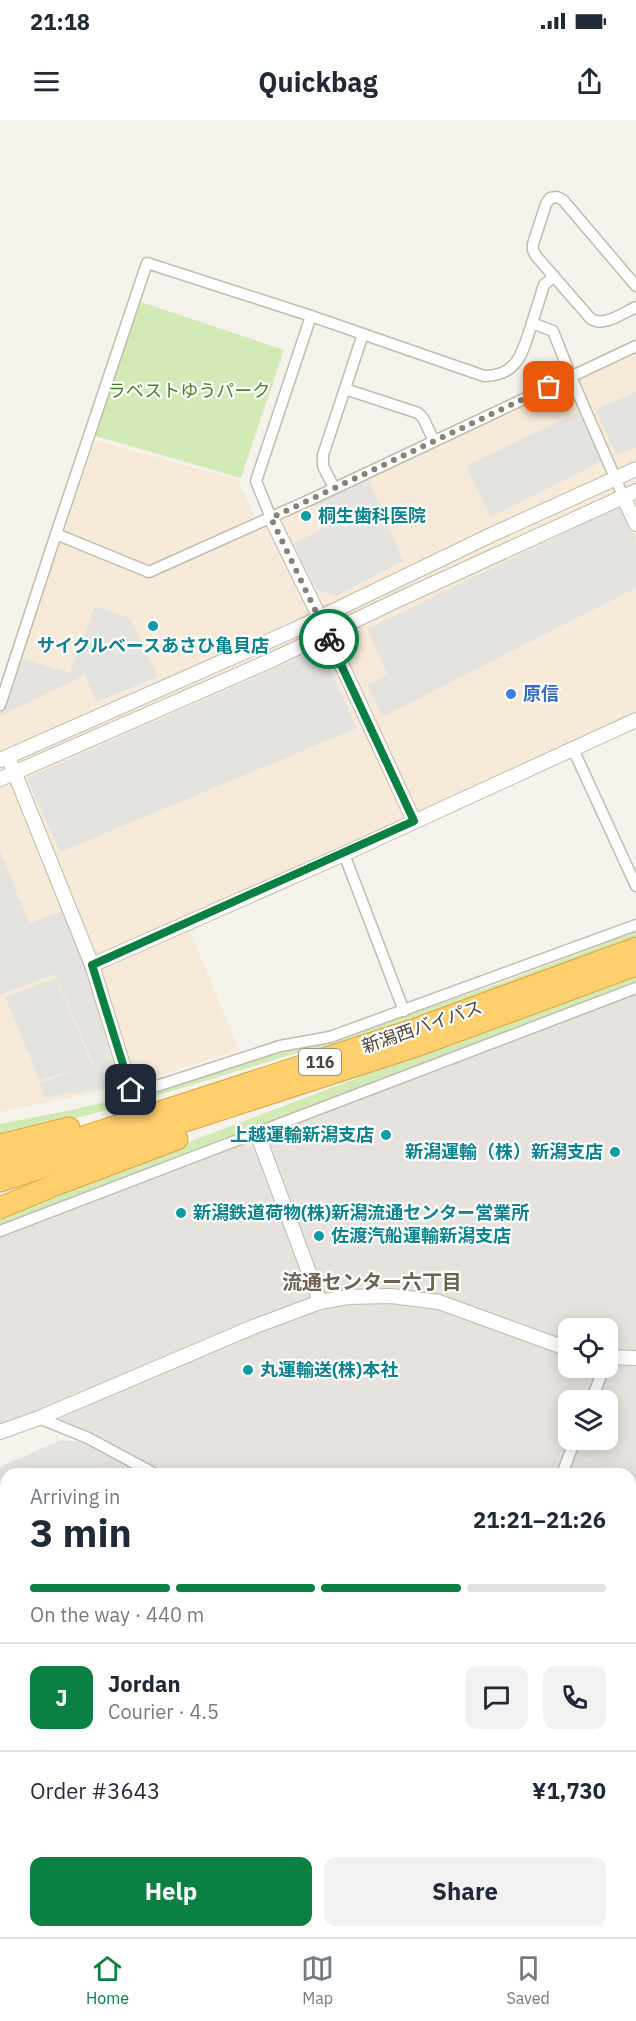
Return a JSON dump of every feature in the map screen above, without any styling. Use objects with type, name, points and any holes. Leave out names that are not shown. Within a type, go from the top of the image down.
[{"type":"highway","name":"新潟西バイパス","points":[[0,1181],[329,1067],[636,948]]},
{"type":"highway","name":"新潟西バイパス","points":[[0,1164],[508,1014],[636,965]]},
{"type":"highway","points":[[0,1145],[329,1067]]},
{"type":"highway","points":[[0,1208],[86,1172],[186,1135],[329,1067]]},
{"type":"street","points":[[636,286],[563,200],[557,197],[550,198],[546,204],[533,250],[596,322],[603,322],[636,307]]},
{"type":"street","points":[[0,705],[147,263],[311,316],[484,376],[494,376],[513,367],[520,358],[544,285],[554,276]]},
{"type":"street","points":[[311,316],[256,481],[271,518],[414,821]]},
{"type":"street","points":[[532,323],[553,331],[616,478],[630,493],[636,525]]},
{"type":"street","points":[[334,488],[322,461],[363,334]]},
{"type":"street","points":[[56,534],[149,572],[271,518],[636,346]]},
{"type":"street","points":[[345,389],[418,413],[423,418],[434,441]]},
{"type":"street","points":[[636,469],[320,618],[4,758],[14,773],[92,965],[131,1090],[159,1085],[280,1046],[330,1037],[636,925]]},
{"type":"street","points":[[0,779],[274,659],[630,493]]},
{"type":"street","points":[[92,965],[344,854],[636,720]]},
{"type":"street","points":[[573,749],[636,886]]},
{"type":"street","points":[[344,854],[404,1011]]},
{"type":"street","points":[[0,1231],[636,988]]},
{"type":"street","points":[[256,1134],[320,1302]]},
{"type":"street","points":[[0,1431],[39,1418],[253,1327],[320,1302],[370,1295],[439,1302],[558,1344]]},
{"type":"street","points":[[618,1357],[636,1358]]},
{"type":"street","points":[[39,1418],[88,1438],[144,1468]]},
{"type":"street","points":[[564,1468],[571,1450]]},
{"type":"shaded area","points":[[636,344],[636,717],[186,921],[239,1050],[123,1087],[0,1112],[0,716],[96,440],[238,480],[256,519]]},
{"type":"shaded area","points":[[636,392],[636,447],[617,455],[595,410]]},
{"type":"shaded area","points":[[585,409],[607,459],[491,517],[466,466]]},
{"type":"shaded area","points":[[366,473],[403,561],[336,596],[316,589],[293,544],[328,526],[314,498]]},
{"type":"shaded area","points":[[620,506],[636,541],[636,588],[382,717],[367,684],[388,675],[367,629]]},
{"type":"shaded area","points":[[95,606],[130,618],[158,677],[96,702],[85,675],[0,716],[0,705],[17,657],[70,673]]},
{"type":"shaded area","points":[[321,648],[357,728],[60,852],[27,778]]},
{"type":"shaded area","points":[[0,851],[29,924],[62,911],[88,973],[117,1081],[116,1086],[44,1098],[40,1083],[86,1066],[40,1080],[5,997],[56,978],[55,974],[0,995]],"holes":[[[57,979],[94,1064],[92,1064]]]},
{"type":"shaded area","points":[[636,988],[636,1468],[143,1468],[39,1418],[0,1432],[0,1231]]},
{"type":"shaded area","points":[[61,1440],[82,1442],[132,1468],[0,1468]]},
{"type":"green space","name":"ラベストゆうパーク","points":[[138,301],[284,350],[241,478],[92,435]]},
{"type":"green space","points":[[636,932],[636,937],[359,1040],[294,1054],[126,1105],[0,1138],[0,1124],[146,1092],[336,1038],[489,987]]},
{"type":"green space","points":[[636,977],[636,983],[0,1224],[0,1214],[370,1073]]},
{"type":"way so far","points":[[329,639],[271,518],[549,387]]},
{"type":"place","name":"桐生歯科医院","points":[[306,516]]},
{"type":"place","name":"サイクルベースあさひ亀貝店","points":[[153,626]]},
{"type":"place","name":"原信","points":[[511,694]]},
{"type":"place","name":"上越運輸新潟支店","points":[[386,1135]]},
{"type":"place","name":"新潟運輸（株）新潟支店","points":[[615,1152]]},
{"type":"place","name":"新潟鉄道荷物(株)新潟流通センター営業所","points":[[181,1213]]},
{"type":"place","name":"佐渡汽船運輸新潟支店","points":[[319,1236]]},
{"type":"place","name":"丸運輸送(株)本社","points":[[248,1370]]},
{"type":"district","name":"流通センター六丁目","points":[[372,1282]]},
{"type":"route","points":[[131,1090],[92,965],[414,821],[329,639]]}]
